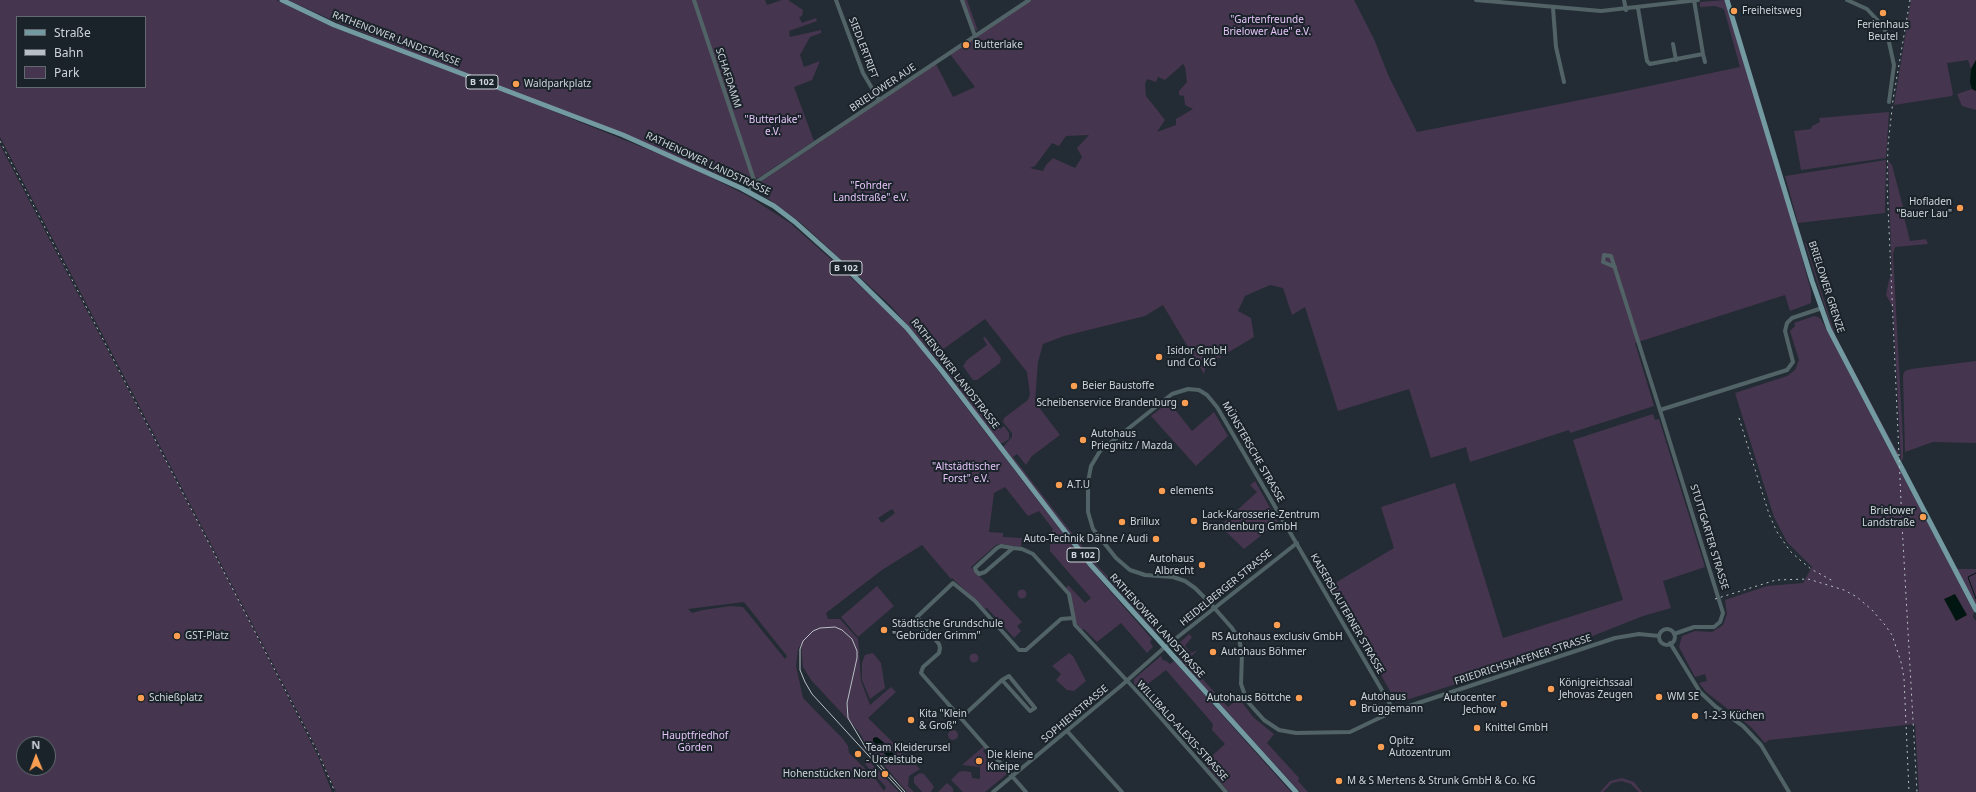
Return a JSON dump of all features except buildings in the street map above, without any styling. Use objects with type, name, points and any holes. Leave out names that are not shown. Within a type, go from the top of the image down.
[{"type":"main road","name":"RATHENOWER LANDSTRASSE","points":[[282,0],[334,25],[623,135],[747,191],[774,206],[795,222],[848,270],[907,328],[942,370],[1090,564],[1296,792]]},
{"type":"main road","name":"BRIELOWER GRENZE","points":[[1727,0],[1822,308],[1838,349],[1976,610]]},
{"type":"street","name":"SCHAFDAMM","points":[[694,0],[755,183]]},
{"type":"street","name":"SIEDLERTRIFT","points":[[836,0],[863,73],[879,100]]},
{"type":"street","points":[[962,0],[975,36]]},
{"type":"street","name":"BRIELOWER AUE","points":[[747,191],[755,183],[1029,0]]},
{"type":"street","points":[[1476,0],[1553,8],[1601,11],[1626,10],[1681,1],[1698,0]]},
{"type":"street","points":[[1624,0],[1626,10]]},
{"type":"street","points":[[1694,0],[1705,62]]},
{"type":"street","points":[[1847,0],[1867,9],[1887,33],[1894,65],[1889,102]]},
{"type":"street","points":[[1553,8],[1556,47],[1564,82]]},
{"type":"street","points":[[1638,8],[1648,63],[1676,60],[1703,54]]},
{"type":"street","points":[[1673,44],[1676,60]]},
{"type":"street","name":"STUTTGARTER STRASSE","points":[[1615,267],[1723,613],[1720,622],[1714,627],[1694,627],[1674,634]]},
{"type":"street","points":[[1660,410],[1787,370],[1792,366],[1793,358],[1785,331],[1787,323],[1792,318],[1822,308]]},
{"type":"street","name":"MÜNSTERSCHE STRASSE","points":[[1214,608],[1196,588],[1185,580],[1173,577],[1145,575],[1126,567],[1093,529],[1088,512],[1090,473],[1095,457],[1109,443],[1172,394],[1188,388],[1203,392],[1210,397],[1217,407],[1297,542]]},
{"type":"street","name":"HEIDELBERGER STRASSE","points":[[1165,647],[1297,542]]},
{"type":"street","name":"KAISERSLAUTERNER STRASSE","points":[[1297,542],[1394,711]]},
{"type":"street","points":[[1012,548],[985,572],[979,574],[976,571],[975,568],[997,548],[1012,548],[1029,551],[1069,594],[1073,618],[1061,620],[1028,648],[1019,650],[975,601],[953,583],[917,617],[918,621],[939,644],[940,648],[939,653],[923,667],[921,673],[962,717],[1026,792]]},
{"type":"street","points":[[1214,608],[1236,634],[1241,647],[1241,684],[1244,696],[1254,711],[1274,727],[1296,733],[1350,732],[1394,711]]},
{"type":"street","name":"WILLIBALD-ALEXIS-STRASSE","points":[[1073,618],[1076,625],[1226,792]]},
{"type":"street","name":"FRIEDRICHSHAFENER STRASSE","points":[[1674,634],[1670,630],[1666,629],[1661,631],[1659,636],[1662,643],[1670,643],[1700,692],[1716,707],[1743,726],[1761,745],[1789,792]]},
{"type":"street","name":"FRIEDRICHSHAFENER STRASSE","points":[[1394,711],[1615,638],[1639,634],[1659,636]]},
{"type":"street","points":[[1670,643],[1674,639],[1674,634]]},
{"type":"street","name":"SOPHIENSTRASSE","points":[[994,792],[1127,681],[1165,647]]},
{"type":"street","points":[[962,717],[1002,680],[1009,676],[1035,708],[1030,711],[1002,680]]},
{"type":"street","points":[[1067,731],[1122,792]]},
{"type":"green space","points":[[0,0],[276,0],[332,27],[505,92],[684,164],[748,196],[790,223],[906,329],[1089,567],[1152,639],[1150,642],[1153,647],[1147,653],[1121,623],[1097,642],[1084,629],[1082,630],[1075,621],[1066,589],[1068,585],[1085,603],[1091,598],[1050,551],[1050,536],[1053,529],[1039,511],[1028,516],[1005,487],[994,493],[989,532],[1003,533],[1003,537],[1022,538],[1021,547],[1001,544],[996,545],[971,567],[1022,622],[1017,626],[1021,631],[1014,638],[1000,622],[997,624],[994,620],[996,618],[987,608],[985,609],[952,578],[951,579],[922,545],[882,570],[826,613],[828,619],[840,619],[858,639],[861,681],[870,705],[891,687],[896,692],[868,718],[920,769],[909,776],[908,786],[914,792],[907,792],[865,743],[854,726],[811,680],[803,667],[801,644],[798,649],[796,666],[803,698],[843,739],[848,746],[849,753],[874,777],[884,791],[886,787],[865,764],[868,760],[899,792],[336,792],[319,753],[0,137]],"holes":[[[892,509],[895,513],[882,523],[878,518]],[[744,602],[787,656],[785,659],[743,607],[731,606],[692,613],[688,609]],[[873,741],[892,752],[898,759],[887,757]]]},
{"type":"green space","name":"\"Butterlake\" e.V.","points":[[288,0],[765,0],[767,5],[782,0],[788,0],[803,10],[802,16],[799,17],[802,23],[816,18],[817,21],[789,31],[790,37],[821,30],[821,33],[810,37],[800,55],[804,67],[820,61],[812,80],[794,87],[814,141],[758,178],[755,178],[743,185],[574,114],[504,89],[334,21]]},
{"type":"green space","points":[[963,0],[967,0],[978,31],[974,29]]},
{"type":"green space","points":[[1032,0],[1354,0],[1374,39],[1389,77],[1417,132],[1740,67],[1724,9],[1715,6],[1700,7],[1700,2],[1725,0],[1782,185],[1811,291],[1811,303],[1790,311],[1785,295],[1635,343],[1654,406],[1570,433],[1569,430],[1470,462],[1466,447],[1431,458],[1409,389],[1338,411],[1305,307],[1292,315],[1283,288],[1270,285],[1245,296],[1238,311],[1251,318],[1254,337],[1212,362],[1207,361],[1204,374],[1163,305],[1145,316],[1064,336],[1043,344],[1038,362],[1035,402],[1060,435],[1032,456],[1026,465],[1017,454],[1013,457],[1095,563],[1161,634],[1158,635],[1087,556],[1003,447],[1012,437],[1012,433],[1003,422],[1004,418],[1028,400],[1030,394],[1027,372],[985,319],[942,350],[1000,429],[1004,426],[1009,433],[1009,439],[1003,443],[999,443],[940,363],[890,305],[800,222],[758,191],[759,183],[936,64],[953,97],[975,87],[950,54]],"holes":[[[1183,64],[1185,67],[1187,82],[1179,91],[1179,95],[1184,96],[1185,105],[1193,109],[1176,119],[1176,125],[1157,132],[1165,120],[1146,96],[1145,84],[1147,79],[1156,82],[1158,77],[1165,80]],[[1089,135],[1077,148],[1082,157],[1075,168],[1053,158],[1046,165],[1043,171],[1030,168],[1035,166],[1052,143],[1059,146],[1066,136]]]},
{"type":"green space","points":[[1911,0],[1976,0],[1976,60],[1971,69],[1968,60],[1947,63],[1953,94],[1952,96],[1894,105]]},
{"type":"green space","points":[[1972,89],[1976,91],[1976,110],[1962,106],[1957,94]]},
{"type":"green space","points":[[1889,112],[1886,158],[1801,170],[1794,131],[1811,129],[1812,126],[1820,122],[1819,118]]},
{"type":"green space","points":[[0,145],[237,597],[318,756],[332,792],[0,792]]},
{"type":"green space","points":[[1886,160],[1885,213],[1798,223],[1785,176]]},
{"type":"green space","points":[[1888,161],[1892,165],[1903,207],[1906,211],[1904,217],[1910,241],[1926,239],[1928,244],[1895,247],[1893,254],[1903,441],[1903,459],[1901,461],[1893,307],[1886,295],[1889,280],[1892,274]]},
{"type":"green space","points":[[1805,243],[1835,335],[1896,450],[1898,451],[1899,458],[1834,336]]},
{"type":"green space","points":[[1814,316],[1821,319],[1974,612],[1973,617],[1976,621],[1976,792],[1919,792],[1915,724],[1769,740],[1765,743],[1751,727],[1706,692],[1699,683],[1707,681],[1705,674],[1695,677],[1679,647],[1682,636],[1695,631],[1712,632],[1723,625],[1727,614],[1725,600],[1767,586],[1803,583],[1812,567],[1787,542],[1774,517],[1735,393],[1787,376],[1795,370],[1799,360],[1790,331],[1795,326],[1794,323]]},
{"type":"green space","points":[[985,337],[1001,358],[1000,363],[977,380],[973,380],[963,366],[967,360],[987,345],[983,338]]},
{"type":"green space","points":[[1976,361],[1976,443],[1933,442],[1905,452],[1903,375],[1905,371]]},
{"type":"green space","points":[[1169,402],[1192,431],[1214,412],[1228,436],[1196,466],[1151,416]]},
{"type":"green space","points":[[1653,414],[1655,420],[1659,419],[1705,567],[1663,581],[1671,608],[1643,616],[1595,635],[1572,647],[1397,703],[1330,586],[1394,548],[1381,507],[1455,483],[1503,638],[1623,600],[1573,440]]},
{"type":"green space","points":[[1255,481],[1278,522],[1244,549],[1220,526],[1257,492],[1250,485]]},
{"type":"green space","points":[[1956,569],[1976,569],[1976,606]]},
{"type":"green space","points":[[877,586],[894,606],[858,637],[841,617]]},
{"type":"green space","points":[[1022,589],[1027,594],[1022,599],[1017,594]]},
{"type":"green space","points":[[1189,634],[1192,637],[1185,646],[1191,653],[1198,650],[1186,661],[1228,707],[1239,698],[1253,717],[1274,734],[1267,743],[1299,778],[1298,781],[1308,792],[1300,792],[1177,657],[1179,655],[1176,650],[1176,646]]},
{"type":"green space","points":[[873,653],[881,663],[885,688],[870,699],[862,680],[862,663],[865,655]]},
{"type":"green space","points":[[974,653],[979,658],[974,663],[969,658]]},
{"type":"green space","points":[[1069,653],[1073,656],[1086,681],[1074,691],[1067,690],[1056,680],[1061,674],[1052,666]]},
{"type":"green space","points":[[1161,656],[1163,661],[1165,660],[1170,664],[1174,661],[1291,792],[1229,792],[1204,763],[1225,744],[1212,730],[1213,724],[1166,670],[1140,690],[1134,683],[1134,679]]},
{"type":"green space","points":[[953,730],[958,735],[953,740],[948,735]]},
{"type":"green space","points":[[984,746],[986,748],[983,751],[998,769],[1001,767],[1007,774],[985,792],[963,792],[951,780],[959,772],[963,771],[971,772],[972,778],[980,779],[980,767],[962,765]]},
{"type":"green space","points":[[920,773],[924,774],[934,787],[931,792],[922,792],[914,783],[914,777]]},
{"type":"green space","points":[[1622,778],[1634,782],[1642,792],[1639,792],[1631,784],[1621,781],[1612,783],[1603,792],[1600,792],[1610,781]]},
{"type":"green space","points":[[947,783],[953,788],[953,792],[938,792]]},
{"type":"shaded area","points":[[1976,60],[1976,91],[1972,89],[1970,82],[1971,69]]},
{"type":"shaded area","points":[[1955,594],[1967,615],[1956,621],[1944,599]]},
{"type":"shaded area","points":[[877,737],[892,749],[892,752],[898,759],[897,761],[893,761],[879,749],[873,741],[873,738]]},
{"type":"waterway","points":[[1976,573],[1968,577],[1976,599]]},
{"type":"tram line","points":[[902,792],[812,694],[805,682],[800,670],[800,649],[803,641],[813,631],[820,628],[835,627],[842,630],[852,639],[857,651],[857,658],[847,703],[848,718],[867,750],[905,792]]},
{"type":"railway","points":[[1910,0],[1893,100],[1888,145],[1887,183],[1902,524],[1917,792]]},
{"type":"railway","points":[[0,141],[319,755],[335,792]]},
{"type":"railway","points":[[1739,418],[1769,514],[1777,532],[1790,551],[1800,560],[1811,569],[1833,581]]},
{"type":"railway","points":[[1715,599],[1776,580],[1808,579],[1844,590],[1857,597],[1872,610],[1892,635],[1901,662],[1904,678],[1909,792]]},
{"type":"place","name":"Freiheitsweg","points":[[1734,11]]},
{"type":"place","name":"Ferienhaus Beutel","points":[[1883,13]]},
{"type":"place","name":"Butterlake","points":[[966,45]]},
{"type":"place","name":"Waldparkplatz","points":[[516,84]]},
{"type":"place","name":"Hofladen \"Bauer Lau\"","points":[[1960,208]]},
{"type":"place","name":"Isidor GmbH und Co KG","points":[[1159,357]]},
{"type":"place","name":"Beier Baustoffe","points":[[1074,386]]},
{"type":"place","name":"Scheibenservice Brandenburg","points":[[1185,403]]},
{"type":"place","name":"Autohaus Priegnitz / Mazda","points":[[1083,440]]},
{"type":"place","name":"A.T.U","points":[[1059,485]]},
{"type":"place","name":"elements","points":[[1162,491]]},
{"type":"place","name":"Brielower Landstraße","points":[[1923,517]]},
{"type":"place","name":"Lack-Karosserie-Zentrum Brandenburg GmbH","points":[[1194,521]]},
{"type":"place","name":"Brillux","points":[[1122,522]]},
{"type":"place","name":"Auto-Technik Dähne / Audi","points":[[1156,539]]},
{"type":"place","name":"Autohaus Albrecht","points":[[1202,565]]},
{"type":"place","name":"RS Autohaus exclusiv GmbH","points":[[1277,625]]},
{"type":"place","name":"Städtische Grundschule \"Gebrüder Grimm\"","points":[[884,630]]},
{"type":"place","name":"GST-Platz","points":[[177,636]]},
{"type":"place","name":"Autohaus Böhmer","points":[[1213,652]]},
{"type":"place","name":"Königreichssaal Jehovas Zeugen","points":[[1551,689]]},
{"type":"place","name":"WM SE","points":[[1659,697]]},
{"type":"place","name":"Schießplatz","points":[[141,698]]},
{"type":"place","name":"Autohaus Böttche","points":[[1299,698]]},
{"type":"place","name":"Autohaus Brüggemann","points":[[1353,703]]},
{"type":"place","name":"Autocenter Jechow","points":[[1504,704]]},
{"type":"place","name":"1-2-3 Küchen","points":[[1695,716]]},
{"type":"place","name":"Kita \"Klein & Groß\"","points":[[911,720]]},
{"type":"place","name":"Knittel GmbH","points":[[1477,728]]},
{"type":"place","name":"Opitz Autozentrum","points":[[1381,747]]},
{"type":"place","name":"Team Kleiderursel - Urselstube","points":[[858,754]]},
{"type":"place","name":"Die kleine Kneipe","points":[[979,761]]},
{"type":"place","name":"Hohenstücken Nord","points":[[885,774]]},
{"type":"place","name":"M & S Mertens & Strunk GmbH & Co. KG","points":[[1339,781]]},
{"type":"park label","name":"\"Gartenfreunde Brielower Aue\" e.V.","points":[[1267,26]]},
{"type":"park label","name":"\"Fohrder Landstraße\" e.V.","points":[[871,192]]},
{"type":"park label","name":"\"Altstädtischer Forst\" e.V.","points":[[966,472]]},
{"type":"park label","name":"Hauptfriedhof Görden","points":[[695,742]]}]
